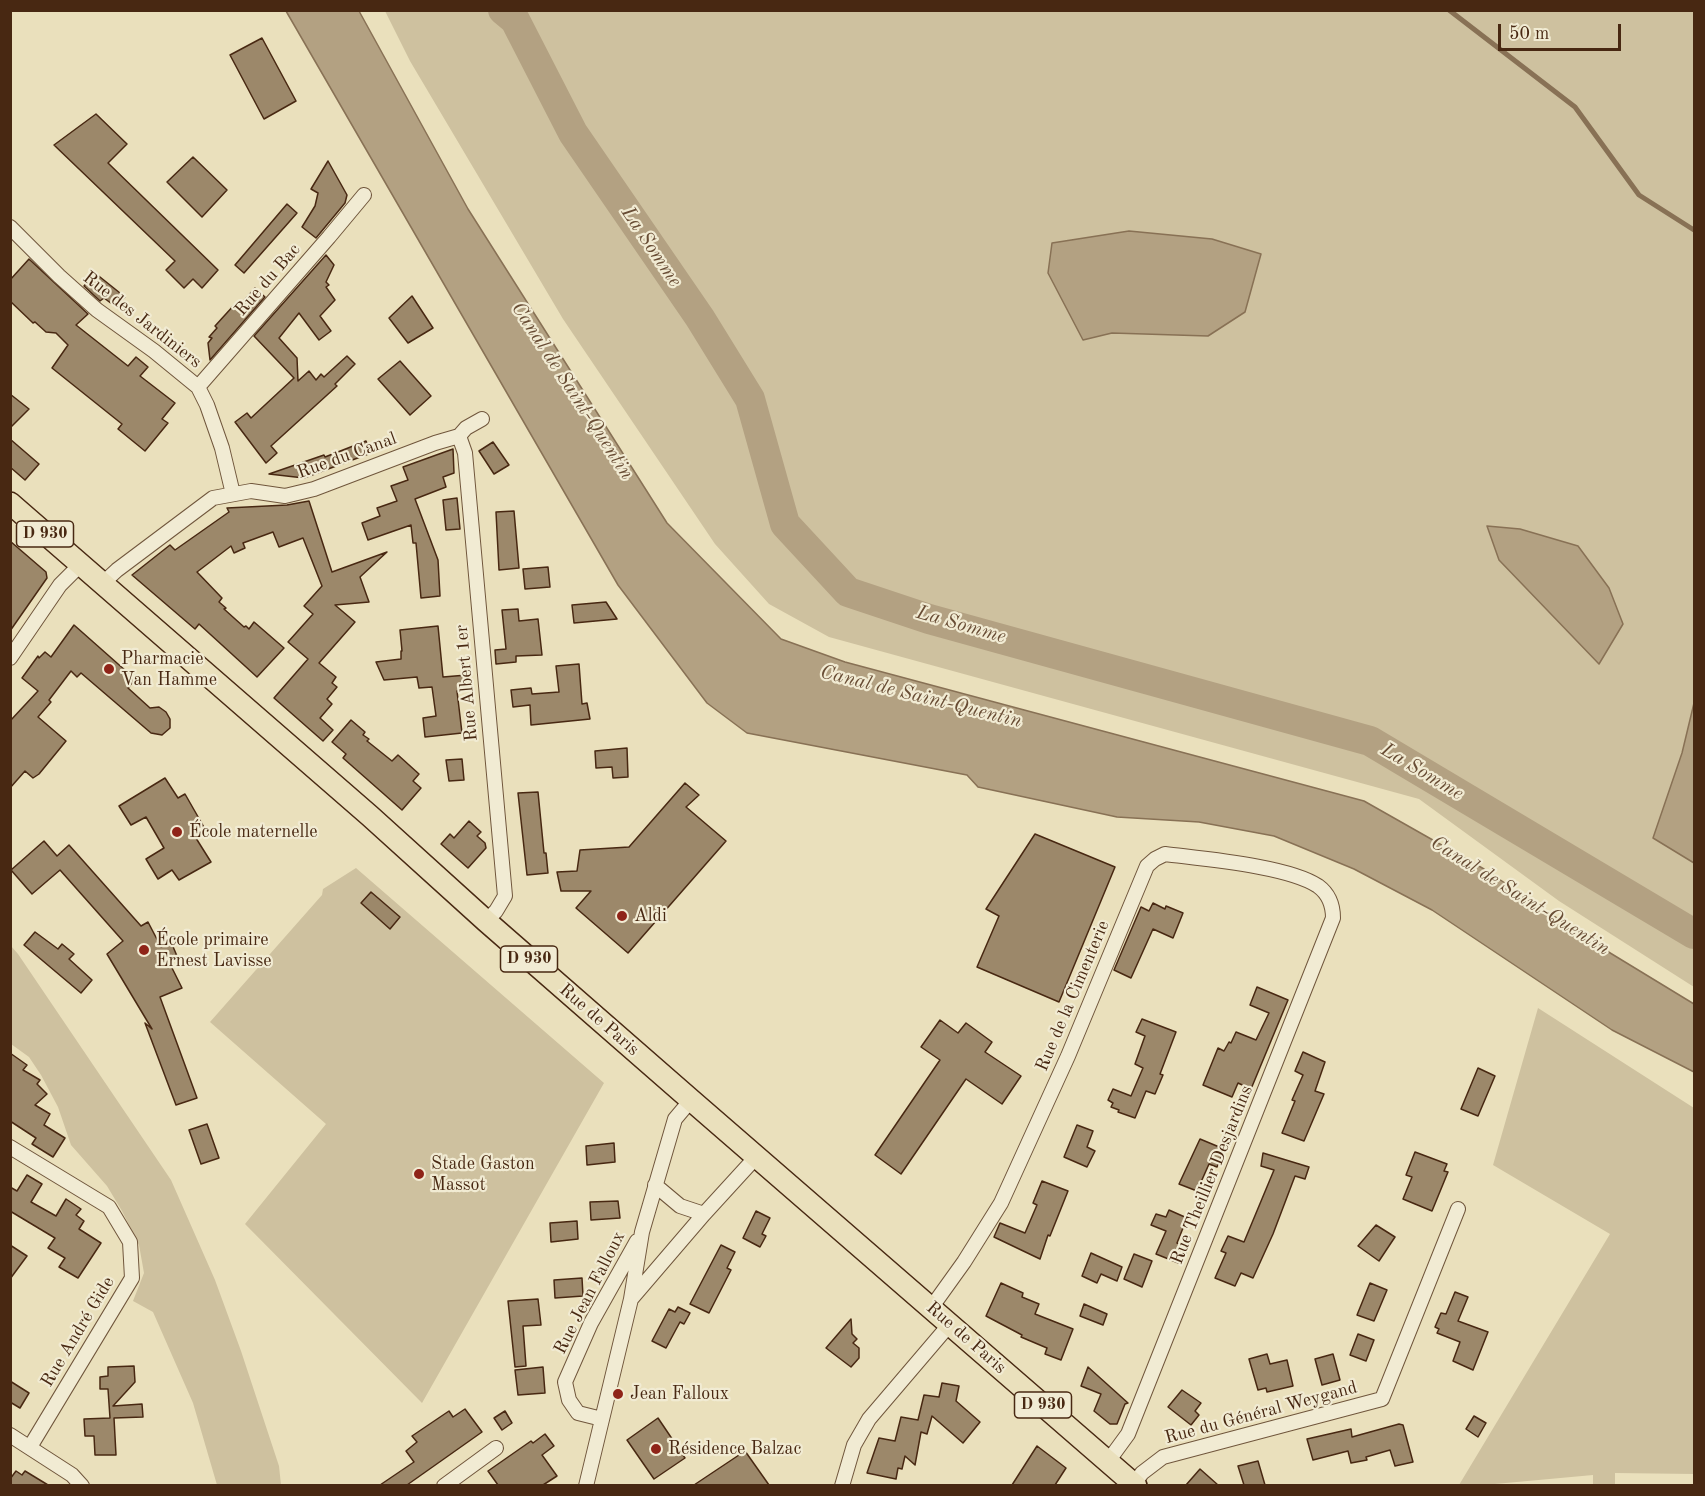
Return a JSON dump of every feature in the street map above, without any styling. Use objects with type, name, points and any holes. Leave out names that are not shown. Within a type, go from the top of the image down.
[{"type":"main road","name":"Rue de Paris","points":[[10,503],[370,816],[691,1100],[1109,1460],[1135,1485]]},
{"type":"street","name":"Rue du Bac","points":[[198,387],[363,195]]},
{"type":"street","name":"Rue des Jardiniers","points":[[10,227],[97,310],[154,351],[198,387],[222,448],[232,494]]},
{"type":"street","name":"Rue du Canal","points":[[102,584],[117,570],[213,498],[251,491],[285,496],[314,489],[459,436],[466,428],[482,418]]},
{"type":"street","name":"Rue Albert 1er","points":[[459,436],[465,453],[505,896],[496,911],[486,921]]},
{"type":"street","points":[[10,658],[60,585],[80,565]]},
{"type":"street","name":"Rue de la Cimenterie","points":[[931,1308],[964,1262],[1001,1203],[1068,1056],[1148,866],[1155,858],[1165,854],[1259,867],[1300,878],[1319,887],[1330,898]]},
{"type":"street","name":"Rue Theillier Desjardins","points":[[1109,1460],[1128,1434],[1329,929],[1333,918],[1330,898]]},
{"type":"street","name":"Rue Jean Falloux","points":[[586,1485],[631,1299],[642,1232],[675,1119],[691,1100]]},
{"type":"street","name":"Rue André Gide","points":[[10,1147],[109,1207],[130,1242],[132,1278],[30,1447]]},
{"type":"street","name":"Rue Jean Falloux","points":[[631,1299],[757,1156]]},
{"type":"street","points":[[655,1185],[680,1206],[704,1214]]},
{"type":"street","name":"Rue du Général Weygand","points":[[1135,1485],[1142,1473],[1163,1457],[1382,1399],[1458,1209]]},
{"type":"street","name":"Rue Jean Falloux","points":[[602,1419],[578,1413],[569,1400],[565,1382],[591,1323],[642,1232]]},
{"type":"street","points":[[842,1485],[854,1445],[869,1419],[950,1324]]},
{"type":"street","points":[[10,1435],[72,1475],[82,1485]]},
{"type":"street","points":[[444,1485],[461,1481],[496,1448]]},
{"type":"shaded area","points":[[385,11],[1694,11],[1694,987],[1559,901],[1419,799],[829,637],[769,604],[715,544],[563,319],[410,61]]},
{"type":"shaded area","name":"Stade Gaston Massot","points":[[356,868],[604,1083],[422,1403],[245,1224],[326,1124],[210,1022],[322,895],[323,889]]},
{"type":"shaded area","points":[[11,946],[171,1180],[215,1280],[241,1351],[279,1466],[281,1485],[217,1485],[193,1403],[153,1312],[133,1301],[144,1273],[139,1245],[107,1186],[71,1145],[58,1107],[41,1075],[29,1057],[11,1044]]},
{"type":"shaded area","points":[[1538,1008],[1694,1108],[1694,1474],[1615,1473],[1615,1486],[1593,1485],[1593,1475],[1484,1485],[1459,1485],[1610,1234],[1493,1165]]},
{"type":"water","name":"Canal de Saint-Quentin","points":[[286,11],[359,11],[468,209],[667,523],[781,639],[845,662],[1364,801],[1484,869],[1602,948],[1694,1004],[1694,1072],[1612,1030],[1432,910],[1354,869],[1274,836],[1199,822],[1117,817],[978,787],[967,775],[747,733],[707,703],[618,585]]},
{"type":"water","points":[[1129,231],[1212,239],[1261,254],[1245,312],[1208,336],[1112,333],[1083,340],[1048,273],[1052,243]]},
{"type":"water","points":[[1487,526],[1520,529],[1578,546],[1609,588],[1623,624],[1599,664],[1499,560]]},
{"type":"water","points":[[1694,703],[1694,863],[1653,838],[1682,753]]},
{"type":"building","points":[[262,38],[296,101],[264,119],[230,55]]},
{"type":"building","points":[[96,114],[127,144],[108,163],[218,270],[202,288],[193,279],[184,288],[166,270],[175,261],[54,145]]},
{"type":"building","points":[[193,157],[227,190],[202,217],[167,182]]},
{"type":"building","points":[[328,161],[347,195],[345,203],[316,238],[302,227],[315,206],[318,193],[311,189]]},
{"type":"building","points":[[287,204],[297,213],[244,273],[235,265]]},
{"type":"building","points":[[326,255],[334,265],[326,282],[329,285],[326,287],[335,300],[320,316],[331,331],[319,340],[299,313],[279,338],[297,358],[298,381],[309,371],[316,380],[321,374],[324,377],[347,356],[355,364],[335,384],[337,386],[271,446],[277,453],[266,463],[235,422],[247,413],[251,418],[294,378],[254,336]]},
{"type":"building","points":[[29,259],[88,314],[76,325],[128,366],[136,357],[148,367],[140,376],[175,403],[162,419],[168,423],[145,451],[118,429],[122,424],[52,368],[68,345],[56,333],[46,332],[35,322],[33,323],[10,301],[10,280]]},
{"type":"building","points":[[95,273],[125,297],[116,307],[104,298],[100,301],[84,286]]},
{"type":"building","points":[[255,288],[265,297],[210,360],[208,343],[212,338],[209,337],[217,328],[215,326],[235,304],[240,305]]},
{"type":"building","points":[[412,296],[433,328],[408,343],[389,318]]},
{"type":"building","points":[[400,361],[431,396],[410,415],[378,379]]},
{"type":"building","points":[[10,394],[29,409],[10,428]]},
{"type":"building","points":[[10,439],[39,464],[25,480],[10,467]]},
{"type":"building","points":[[366,441],[371,453],[304,478],[269,474],[324,455],[325,457]]},
{"type":"building","points":[[493,442],[509,465],[494,474],[479,451]]},
{"type":"building","points":[[453,449],[454,473],[443,477],[446,487],[415,499],[438,560],[440,596],[421,598],[416,543],[413,543],[411,525],[368,540],[362,523],[380,516],[377,508],[397,501],[391,486],[408,480],[403,467]]},
{"type":"building","points":[[457,498],[460,529],[446,530],[443,500]]},
{"type":"building","points":[[309,501],[332,572],[387,552],[360,577],[369,602],[335,605],[355,622],[319,663],[336,677],[332,683],[337,687],[327,699],[332,704],[320,718],[333,730],[323,741],[274,698],[308,659],[288,642],[313,614],[304,606],[322,586],[303,538],[279,547],[273,532],[243,543],[245,548],[234,553],[231,546],[197,572],[222,598],[219,602],[226,608],[224,609],[244,627],[249,629],[254,622],[284,648],[257,677],[199,624],[195,629],[132,575],[170,545],[175,550],[229,512],[227,508],[287,505]]},
{"type":"building","points":[[514,511],[519,568],[499,570],[496,512]]},
{"type":"building","points":[[10,541],[46,572],[47,578],[10,631]]},
{"type":"building","points":[[548,567],[550,587],[525,589],[523,569]]},
{"type":"building","points":[[606,602],[617,619],[574,623],[572,605]]},
{"type":"building","points":[[518,609],[519,621],[538,619],[542,655],[516,656],[516,662],[496,664],[495,650],[506,649],[502,610]]},
{"type":"building","points":[[74,625],[135,679],[128,688],[150,708],[159,707],[166,712],[170,719],[170,728],[162,735],[151,733],[81,673],[77,677],[71,671],[49,700],[51,702],[38,717],[66,741],[39,774],[33,778],[25,771],[10,788],[10,721],[38,691],[22,678],[38,656],[39,658],[45,652],[51,657]]},
{"type":"building","points":[[438,626],[443,677],[467,675],[468,690],[457,691],[462,733],[425,737],[423,718],[436,716],[432,687],[419,688],[417,677],[384,680],[376,662],[401,659],[400,630]]},
{"type":"building","points":[[579,664],[582,704],[587,703],[590,719],[531,725],[530,705],[513,707],[511,690],[531,688],[532,694],[559,692],[556,666]]},
{"type":"building","points":[[351,720],[365,732],[363,735],[369,739],[367,741],[392,761],[398,755],[419,774],[413,781],[421,788],[402,810],[343,758],[346,754],[332,742]]},
{"type":"building","points":[[627,748],[628,777],[613,778],[612,767],[596,768],[595,751]]},
{"type":"building","points":[[462,759],[464,780],[449,781],[446,760]]},
{"type":"building","name":"École maternelle","points":[[165,778],[178,798],[185,794],[205,829],[194,835],[211,862],[179,880],[172,870],[158,879],[146,859],[164,848],[146,817],[131,825],[119,806]]},
{"type":"building","points":[[685,783],[699,795],[686,807],[726,841],[628,953],[576,908],[591,891],[561,891],[557,872],[577,871],[580,850],[629,847]]},
{"type":"building","points":[[538,792],[548,873],[527,875],[518,793]]},
{"type":"building","points":[[469,821],[481,832],[477,836],[485,843],[486,848],[468,868],[441,844],[450,834],[454,838]]},
{"type":"building","points":[[1035,834],[1115,867],[1059,1002],[977,967],[999,916],[986,909]]},
{"type":"building","points":[[44,841],[57,856],[69,845],[141,926],[148,922],[161,947],[171,942],[177,956],[168,960],[182,988],[160,997],[197,1098],[176,1105],[145,1023],[152,1029],[107,954],[123,941],[60,870],[32,894],[11,870]]},
{"type":"building","points":[[371,892],[400,917],[390,929],[361,903]]},
{"type":"building","points":[[1153,903],[1165,909],[1166,906],[1183,913],[1173,938],[1153,929],[1131,978],[1114,970],[1141,907],[1149,911]]},
{"type":"building","points":[[35,932],[58,949],[62,944],[74,954],[69,959],[92,980],[81,993],[24,945]]},
{"type":"building","points":[[1257,987],[1288,1000],[1251,1089],[1238,1083],[1232,1097],[1203,1085],[1218,1048],[1224,1051],[1236,1032],[1256,1040],[1269,1013],[1250,1005]]},
{"type":"building","points":[[1142,1019],[1176,1032],[1155,1094],[1146,1091],[1135,1118],[1118,1112],[1119,1110],[1111,1107],[1113,1103],[1108,1100],[1113,1089],[1131,1096],[1143,1068],[1135,1064],[1145,1036],[1136,1032]]},
{"type":"building","points":[[940,1020],[958,1033],[966,1023],[992,1042],[985,1052],[1021,1076],[1002,1104],[966,1079],[901,1174],[875,1155],[940,1060],[921,1047]]},
{"type":"building","points":[[1303,1052],[1325,1062],[1315,1091],[1324,1094],[1304,1141],[1282,1133],[1295,1101],[1292,1100],[1303,1075],[1295,1071]]},
{"type":"building","points":[[10,1053],[27,1065],[23,1070],[40,1080],[37,1084],[47,1094],[35,1105],[50,1114],[44,1125],[65,1138],[53,1157],[32,1144],[36,1138],[10,1121]]},
{"type":"building","points":[[1478,1068],[1495,1076],[1478,1116],[1461,1109]]},
{"type":"building","points":[[207,1124],[219,1158],[201,1164],[189,1130]]},
{"type":"building","points":[[1077,1125],[1093,1131],[1087,1147],[1095,1151],[1087,1167],[1064,1157]]},
{"type":"building","points":[[1200,1139],[1224,1149],[1217,1167],[1209,1164],[1197,1191],[1179,1184]]},
{"type":"building","points":[[614,1143],[615,1162],[587,1165],[586,1146]]},
{"type":"building","points":[[1415,1152],[1447,1164],[1444,1171],[1448,1172],[1432,1211],[1403,1199],[1412,1177],[1406,1175]]},
{"type":"building","points":[[1263,1153],[1309,1167],[1305,1179],[1295,1176],[1253,1278],[1241,1273],[1235,1286],[1215,1278],[1226,1253],[1221,1251],[1228,1236],[1244,1242],[1274,1170],[1261,1166]]},
{"type":"building","points":[[27,1175],[42,1184],[31,1202],[56,1216],[66,1199],[81,1209],[76,1215],[84,1221],[79,1229],[101,1243],[78,1278],[59,1267],[65,1258],[48,1248],[55,1238],[10,1211],[10,1187],[17,1191]]},
{"type":"building","points":[[1042,1181],[1068,1191],[1040,1259],[994,1237],[1000,1223],[1025,1233],[1037,1205],[1033,1203]]},
{"type":"building","points":[[618,1201],[620,1218],[591,1220],[590,1202]]},
{"type":"building","points":[[1169,1210],[1187,1218],[1177,1243],[1188,1248],[1181,1264],[1156,1254],[1166,1231],[1151,1225],[1156,1214],[1166,1217]]},
{"type":"building","points":[[756,1211],[770,1218],[762,1234],[766,1236],[760,1247],[743,1238]]},
{"type":"building","points":[[577,1221],[578,1239],[551,1242],[550,1223]]},
{"type":"building","points":[[1376,1225],[1395,1237],[1379,1261],[1358,1246]]},
{"type":"building","points":[[10,1245],[27,1256],[10,1279]]},
{"type":"building","points":[[721,1245],[735,1252],[727,1268],[731,1270],[709,1313],[690,1304]]},
{"type":"building","points":[[1091,1253],[1122,1267],[1117,1281],[1101,1274],[1097,1283],[1082,1276]]},
{"type":"building","points":[[1134,1254],[1152,1261],[1142,1287],[1124,1279]]},
{"type":"building","points":[[582,1278],[583,1296],[555,1298],[554,1280]]},
{"type":"building","points":[[1001,1283],[1023,1293],[1022,1297],[1039,1304],[1035,1314],[1073,1329],[1061,1360],[1045,1354],[1047,1348],[1021,1337],[1022,1335],[986,1316]]},
{"type":"building","points":[[1370,1283],[1387,1290],[1374,1321],[1357,1315]]},
{"type":"building","points":[[1455,1292],[1468,1297],[1458,1321],[1488,1332],[1473,1370],[1453,1361],[1460,1342],[1437,1333],[1439,1329],[1435,1327],[1441,1313],[1446,1314]]},
{"type":"building","points":[[538,1299],[541,1325],[523,1326],[526,1366],[515,1367],[508,1301]]},
{"type":"building","points":[[1084,1304],[1107,1314],[1103,1325],[1080,1316]]},
{"type":"building","points":[[678,1307],[690,1313],[684,1324],[680,1322],[666,1348],[652,1341],[669,1309],[675,1312]]},
{"type":"building","points":[[851,1319],[852,1334],[857,1339],[853,1343],[859,1348],[859,1358],[851,1367],[826,1348]]},
{"type":"building","points":[[1358,1334],[1374,1340],[1366,1361],[1350,1355]]},
{"type":"building","points":[[1267,1354],[1270,1364],[1287,1360],[1293,1386],[1267,1392],[1266,1388],[1258,1390],[1249,1359]]},
{"type":"building","points":[[1333,1354],[1340,1380],[1322,1385],[1315,1359]]},
{"type":"building","points":[[134,1366],[135,1382],[113,1406],[142,1404],[143,1417],[114,1418],[116,1455],[95,1455],[94,1436],[85,1436],[84,1419],[110,1418],[108,1389],[100,1389],[100,1377],[108,1376],[108,1367]]},
{"type":"building","points":[[543,1367],[545,1393],[518,1395],[515,1370]]},
{"type":"building","points":[[1088,1367],[1128,1403],[1125,1404],[1117,1424],[1110,1424],[1094,1411],[1101,1394],[1081,1386]]},
{"type":"building","points":[[10,1381],[29,1393],[20,1408],[10,1402]]},
{"type":"building","points":[[942,1383],[959,1386],[956,1401],[980,1422],[963,1443],[932,1416],[927,1434],[921,1432],[915,1465],[905,1456],[902,1469],[898,1468],[896,1479],[867,1473],[879,1438],[895,1441],[901,1417],[918,1420],[924,1395],[939,1397]]},
{"type":"building","points":[[1182,1390],[1201,1403],[1195,1411],[1199,1415],[1191,1425],[1168,1407]]},
{"type":"building","points":[[465,1409],[482,1432],[407,1485],[380,1485],[414,1462],[406,1451],[417,1442],[412,1436],[449,1411],[453,1417]]},
{"type":"building","points":[[505,1411],[512,1423],[502,1430],[494,1418]]},
{"type":"building","points":[[1474,1416],[1486,1423],[1478,1437],[1466,1429]]},
{"type":"building","name":"Résidence Balzac","points":[[658,1418],[685,1458],[654,1479],[627,1440]]},
{"type":"building","points":[[1399,1424],[1403,1425],[1413,1462],[1395,1466],[1390,1450],[1366,1457],[1367,1460],[1351,1463],[1348,1451],[1313,1460],[1307,1439],[1351,1429],[1352,1437]]},
{"type":"building","points":[[545,1434],[554,1446],[542,1455],[557,1476],[543,1485],[498,1485],[488,1471]]},
{"type":"building","points":[[1037,1446],[1066,1468],[1055,1485],[1012,1485]]},
{"type":"building","points":[[745,1451],[769,1485],[694,1485]]},
{"type":"building","points":[[1258,1461],[1265,1485],[1244,1485],[1238,1466]]},
{"type":"building","points":[[1200,1469],[1218,1485],[1186,1485]]},
{"type":"building","points":[[16,1471],[22,1475],[25,1471],[48,1485],[10,1485],[10,1479]]},
{"type":"waterway","name":"La Somme","points":[[503,10],[515,20],[573,133],[700,318],[750,399],[785,524],[848,592],[929,619],[1370,741],[1694,934]]},
{"type":"waterway","points":[[1449,10],[1575,107],[1639,195],[1694,230]]},
{"type":"place","name":"Pharmacie Van Hamme","points":[[109,669]]},
{"type":"place","name":"École maternelle","points":[[177,832]]},
{"type":"place","name":"Aldi","points":[[622,916]]},
{"type":"place","name":"École primaire Ernest Lavisse","points":[[144,950]]},
{"type":"place","name":"Stade Gaston Massot","points":[[419,1174]]},
{"type":"place","name":"Jean Falloux","points":[[618,1394]]},
{"type":"place","name":"Résidence Balzac","points":[[656,1449]]}]
